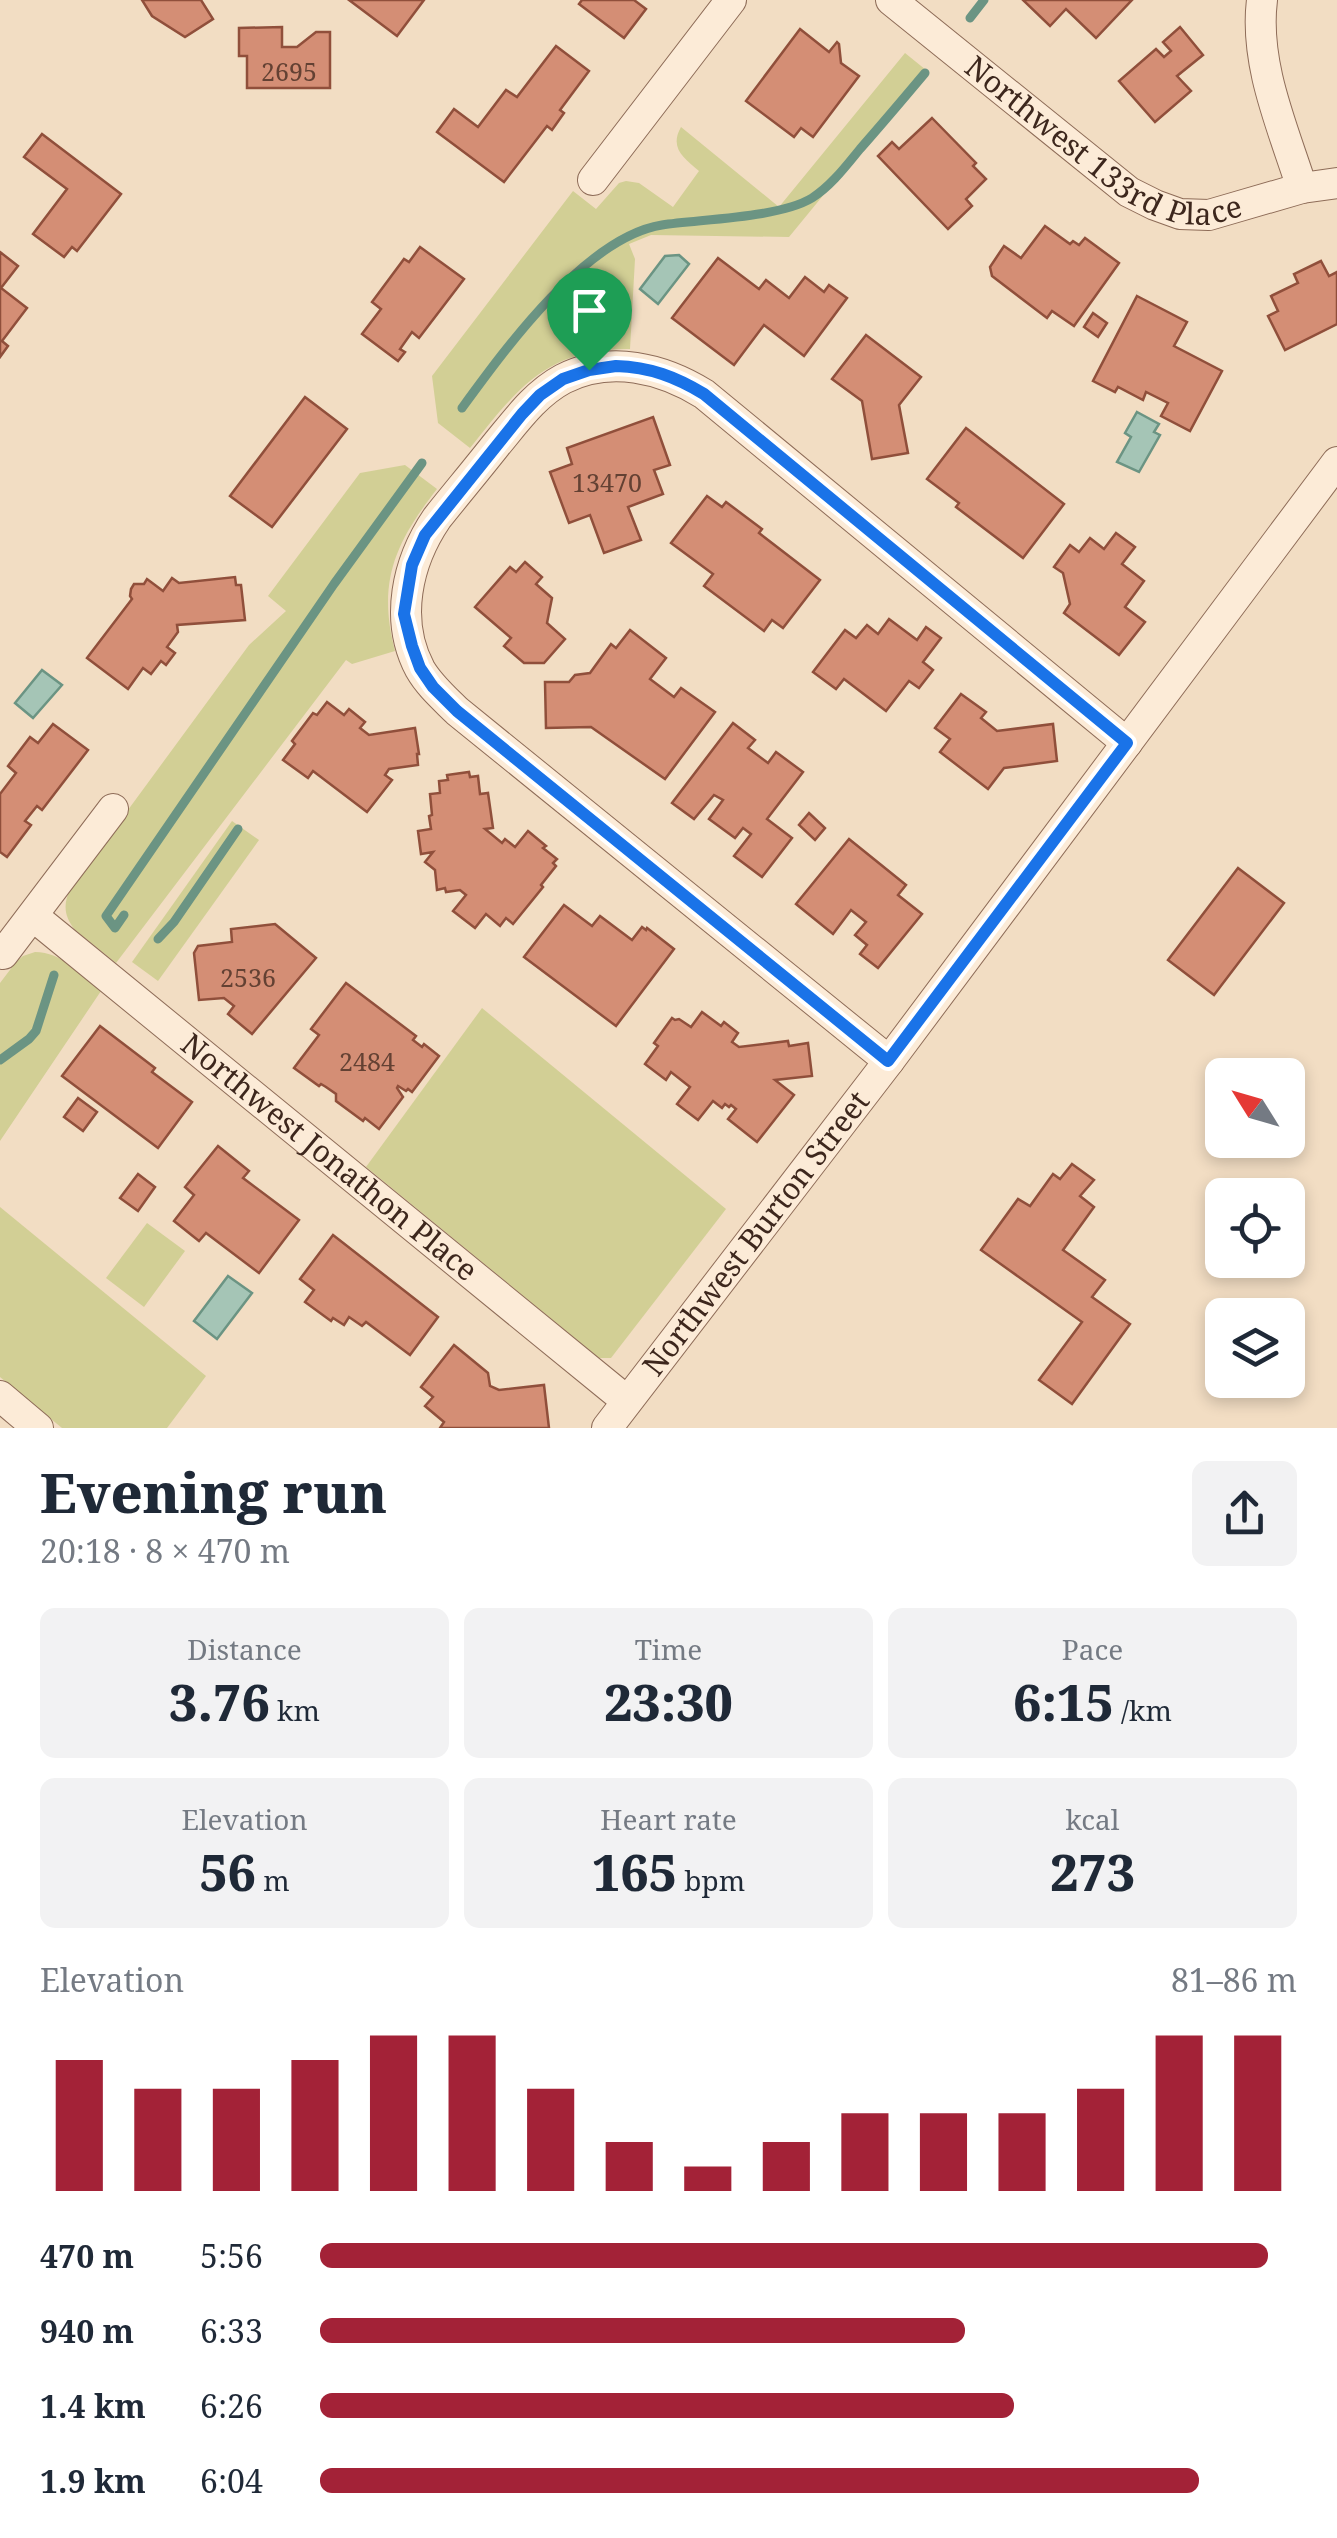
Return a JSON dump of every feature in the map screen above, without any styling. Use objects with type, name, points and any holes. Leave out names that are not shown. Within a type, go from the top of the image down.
[{"type":"street","points":[[593,180],[731,0]]},
{"type":"street","name":"Northwest 133rd Place","points":[[891,0],[1129,192],[1155,206],[1180,214],[1209,215],[1302,188],[1337,183]]},
{"type":"street","points":[[1262,0],[1262,50],[1302,188]]},
{"type":"street","points":[[888,1061],[457,711],[433,687],[420,668],[404,614],[412,565],[437,518],[522,414],[563,379],[616,366],[642,367],[664,374],[686,382],[718,405],[1127,743]]},
{"type":"street","name":"Northwest Burton Street","points":[[607,1428],[1337,462]]},
{"type":"street","points":[[3,954],[113,808]]},
{"type":"street","name":"Northwest Jonathon Place","points":[[33,916],[627,1401]]},
{"type":"street","points":[[0,1396],[28,1425]]},
{"type":"shaded area","points":[[905,53],[926,70],[789,237],[651,235],[629,244],[635,259],[630,349],[601,351],[555,364],[519,390],[470,448],[438,423],[432,376],[573,191],[596,209],[619,183],[639,183],[673,207],[699,171],[677,147],[681,127],[779,207]]},
{"type":"shaded area","points":[[679,255],[689,264],[658,304],[640,289],[665,256]]},
{"type":"shaded area","points":[[1137,412],[1159,424],[1154,432],[1160,435],[1139,472],[1117,462],[1131,437],[1125,433]]},
{"type":"shaded area","points":[[405,465],[437,489],[410,527],[394,564],[388,604],[395,651],[352,664],[346,660],[116,963],[71,925],[66,910],[70,889],[249,645],[286,611],[268,596],[360,473]]},
{"type":"shaded area","points":[[42,670],[62,685],[33,718],[15,703]]},
{"type":"shaded area","points":[[232,821],[259,840],[158,981],[132,962]]},
{"type":"shaded area","points":[[35,952],[62,960],[101,991],[0,1141],[0,983],[16,962]]},
{"type":"shaded area","points":[[482,1008],[726,1209],[611,1358],[599,1358],[366,1167]]},
{"type":"shaded area","points":[[0,1207],[206,1376],[167,1428],[62,1428],[0,1377]]},
{"type":"shaded area","points":[[147,1223],[185,1251],[144,1307],[106,1278]]},
{"type":"shaded area","points":[[228,1276],[252,1293],[217,1339],[194,1321]]},
{"type":"building","points":[[142,0],[201,0],[213,19],[185,37],[152,16]]},
{"type":"building","points":[[349,0],[424,0],[397,36]]},
{"type":"building","points":[[582,0],[634,0],[646,9],[624,38],[579,4]]},
{"type":"building","points":[[1023,0],[1132,0],[1096,38],[1066,9],[1050,26]]},
{"type":"building","points":[[282,27],[282,47],[297,47],[316,32],[330,32],[330,88],[247,88],[247,56],[239,56],[239,28]]},
{"type":"building","points":[[1180,27],[1203,55],[1177,76],[1191,91],[1155,122],[1119,81],[1156,49],[1164,57],[1171,51],[1163,42]]},
{"type":"building","points":[[800,29],[829,52],[837,42],[841,63],[859,76],[813,137],[801,128],[794,137],[746,101]]},
{"type":"building","points":[[556,46],[589,71],[560,110],[564,113],[552,130],[547,126],[504,182],[437,132],[454,109],[478,127],[506,90],[517,97]]},
{"type":"building","points":[[932,118],[976,163],[973,166],[986,179],[966,199],[972,206],[948,229],[878,156],[892,142],[899,149]]},
{"type":"building","points":[[42,134],[121,194],[77,251],[72,247],[64,257],[33,234],[67,189],[24,157]]},
{"type":"building","points":[[1045,226],[1070,244],[1073,241],[1079,245],[1085,238],[1119,263],[1074,326],[1052,311],[1047,318],[992,276],[990,267],[1004,246],[1021,258]]},
{"type":"building","points":[[420,247],[464,279],[419,338],[412,332],[400,349],[405,352],[398,361],[362,334],[381,309],[372,302],[404,259],[409,262]]},
{"type":"building","points":[[0,252],[18,266],[1,288],[27,308],[2,341],[8,346],[0,357]]},
{"type":"building","points":[[718,258],[759,289],[766,280],[789,298],[805,277],[824,292],[829,285],[847,298],[804,356],[764,325],[734,365],[672,318]]},
{"type":"building","points":[[1321,261],[1329,276],[1337,272],[1337,324],[1285,350],[1268,316],[1278,311],[1271,296],[1298,283],[1294,274]]},
{"type":"building","points":[[1137,296],[1187,322],[1174,346],[1222,371],[1190,431],[1161,416],[1168,403],[1146,392],[1143,400],[1118,387],[1115,392],[1093,381]]},
{"type":"building","points":[[1093,313],[1107,323],[1098,337],[1084,327]]},
{"type":"building","points":[[866,335],[921,377],[899,405],[908,453],[872,459],[862,401],[832,379]]},
{"type":"building","points":[[305,397],[347,429],[272,527],[230,496]]},
{"type":"building","points":[[653,417],[670,465],[654,470],[663,494],[628,507],[641,540],[604,553],[590,515],[569,523],[550,472],[572,464],[567,448]]},
{"type":"building","points":[[966,428],[1064,504],[1023,558],[956,507],[959,503],[927,479]]},
{"type":"building","points":[[707,496],[722,507],[726,502],[820,580],[783,628],[772,620],[764,631],[704,586],[713,574],[671,543]]},
{"type":"building","points":[[1116,533],[1135,547],[1122,564],[1144,581],[1125,607],[1145,622],[1119,655],[1064,613],[1070,604],[1063,573],[1054,567],[1070,545],[1079,552],[1090,538],[1104,549]]},
{"type":"building","points":[[525,562],[542,577],[536,584],[552,598],[547,623],[565,639],[544,663],[524,663],[504,646],[511,638],[475,607],[510,567],[516,572]]},
{"type":"building","points":[[235,577],[236,585],[241,585],[245,620],[177,625],[178,632],[167,647],[175,653],[166,665],[161,661],[151,674],[143,668],[128,689],[87,658],[132,599],[134,584],[144,584],[147,579],[163,591],[172,578],[179,583]]},
{"type":"building","points":[[889,619],[917,640],[926,627],[941,638],[923,662],[933,670],[919,688],[909,681],[886,711],[844,679],[836,689],[813,672],[845,630],[856,638],[867,625],[878,634]]},
{"type":"building","points":[[630,630],[666,658],[650,679],[674,697],[681,688],[715,712],[665,779],[591,727],[546,728],[545,682],[569,682],[575,675],[590,673],[611,644],[616,648]]},
{"type":"building","points":[[961,694],[986,712],[981,718],[997,731],[1053,724],[1057,761],[1004,768],[988,789],[940,752],[950,739],[935,728]]},
{"type":"building","points":[[327,702],[344,715],[349,709],[365,722],[360,728],[369,735],[415,728],[418,765],[389,769],[385,775],[392,780],[367,812],[313,771],[308,778],[283,760],[313,713],[317,715]]},
{"type":"building","points":[[733,723],[755,740],[748,748],[768,763],[776,752],[803,772],[767,819],[792,838],[762,877],[734,856],[751,834],[743,828],[735,838],[709,819],[723,800],[714,795],[694,819],[672,803]]},
{"type":"building","points":[[53,724],[88,750],[42,810],[37,806],[25,821],[31,825],[7,857],[0,852],[0,794],[16,773],[8,766],[30,737],[38,743]]},
{"type":"building","points":[[469,772],[470,777],[478,776],[480,794],[488,793],[493,828],[485,829],[502,843],[505,839],[515,847],[528,831],[557,859],[543,887],[513,924],[506,918],[500,926],[486,914],[475,928],[453,911],[466,895],[460,890],[437,890],[435,870],[425,862],[433,852],[421,854],[418,831],[431,829],[430,794],[440,793],[439,781],[448,780],[447,775]]},
{"type":"building","points":[[809,813],[825,828],[815,840],[799,825]]},
{"type":"building","points":[[849,839],[906,885],[898,895],[922,914],[878,968],[860,954],[867,945],[855,935],[866,922],[851,910],[833,934],[796,904]]},
{"type":"building","points":[[1238,868],[1284,903],[1214,995],[1168,960]]},
{"type":"building","points":[[564,905],[592,926],[600,916],[632,940],[642,927],[647,928],[674,949],[616,1026],[524,957]]},
{"type":"building","points":[[275,924],[316,958],[252,1034],[228,1014],[234,1006],[224,998],[199,1000],[194,953],[198,946],[232,942],[231,929]]},
{"type":"building","points":[[346,983],[416,1036],[413,1040],[439,1056],[412,1092],[398,1086],[403,1097],[379,1129],[336,1101],[336,1094],[294,1068],[319,1035],[311,1029]]},
{"type":"building","points":[[702,1012],[738,1033],[732,1042],[739,1047],[788,1041],[789,1046],[808,1043],[812,1076],[775,1080],[794,1095],[757,1142],[728,1119],[736,1109],[731,1105],[722,1108],[713,1101],[698,1120],[677,1104],[690,1087],[671,1072],[666,1080],[645,1064],[672,1018],[691,1027]]},
{"type":"building","points":[[100,1026],[192,1102],[158,1148],[62,1076]]},
{"type":"building","points":[[78,1098],[97,1112],[83,1131],[64,1117]]},
{"type":"building","points":[[218,1146],[249,1171],[243,1178],[299,1220],[259,1273],[206,1233],[199,1241],[174,1221],[194,1195],[185,1187]]},
{"type":"building","points":[[1072,1164],[1094,1180],[1080,1196],[1094,1207],[1063,1250],[1105,1280],[1092,1297],[1130,1324],[1072,1404],[1039,1380],[1082,1322],[981,1250],[1018,1199],[1030,1206],[1053,1174],[1060,1179]]},
{"type":"building","points":[[138,1174],[155,1187],[138,1211],[120,1198]]},
{"type":"building","points":[[333,1235],[438,1317],[410,1355],[366,1322],[362,1326],[349,1317],[344,1325],[333,1318],[331,1321],[305,1302],[314,1290],[300,1279]]},
{"type":"building","points":[[454,1345],[488,1373],[490,1386],[499,1390],[544,1385],[549,1428],[440,1428],[444,1422],[425,1406],[433,1397],[421,1387]]},
{"type":"waterway","points":[[970,18],[984,0]]},
{"type":"waterway","points":[[462,408],[524,327],[605,250],[633,234],[662,225],[761,214],[812,198],[838,175],[925,73]]},
{"type":"waterway","points":[[124,915],[115,928],[106,916],[422,463]]},
{"type":"waterway","points":[[158,939],[238,829]]},
{"type":"waterway","points":[[0,1060],[36,1031],[54,975]]},
{"type":"route","points":[[642,367],[686,382],[704,394],[1127,743],[888,1061],[457,711],[420,668],[404,614],[412,565],[425,535],[540,395],[563,379],[589,370],[642,367]]}]
